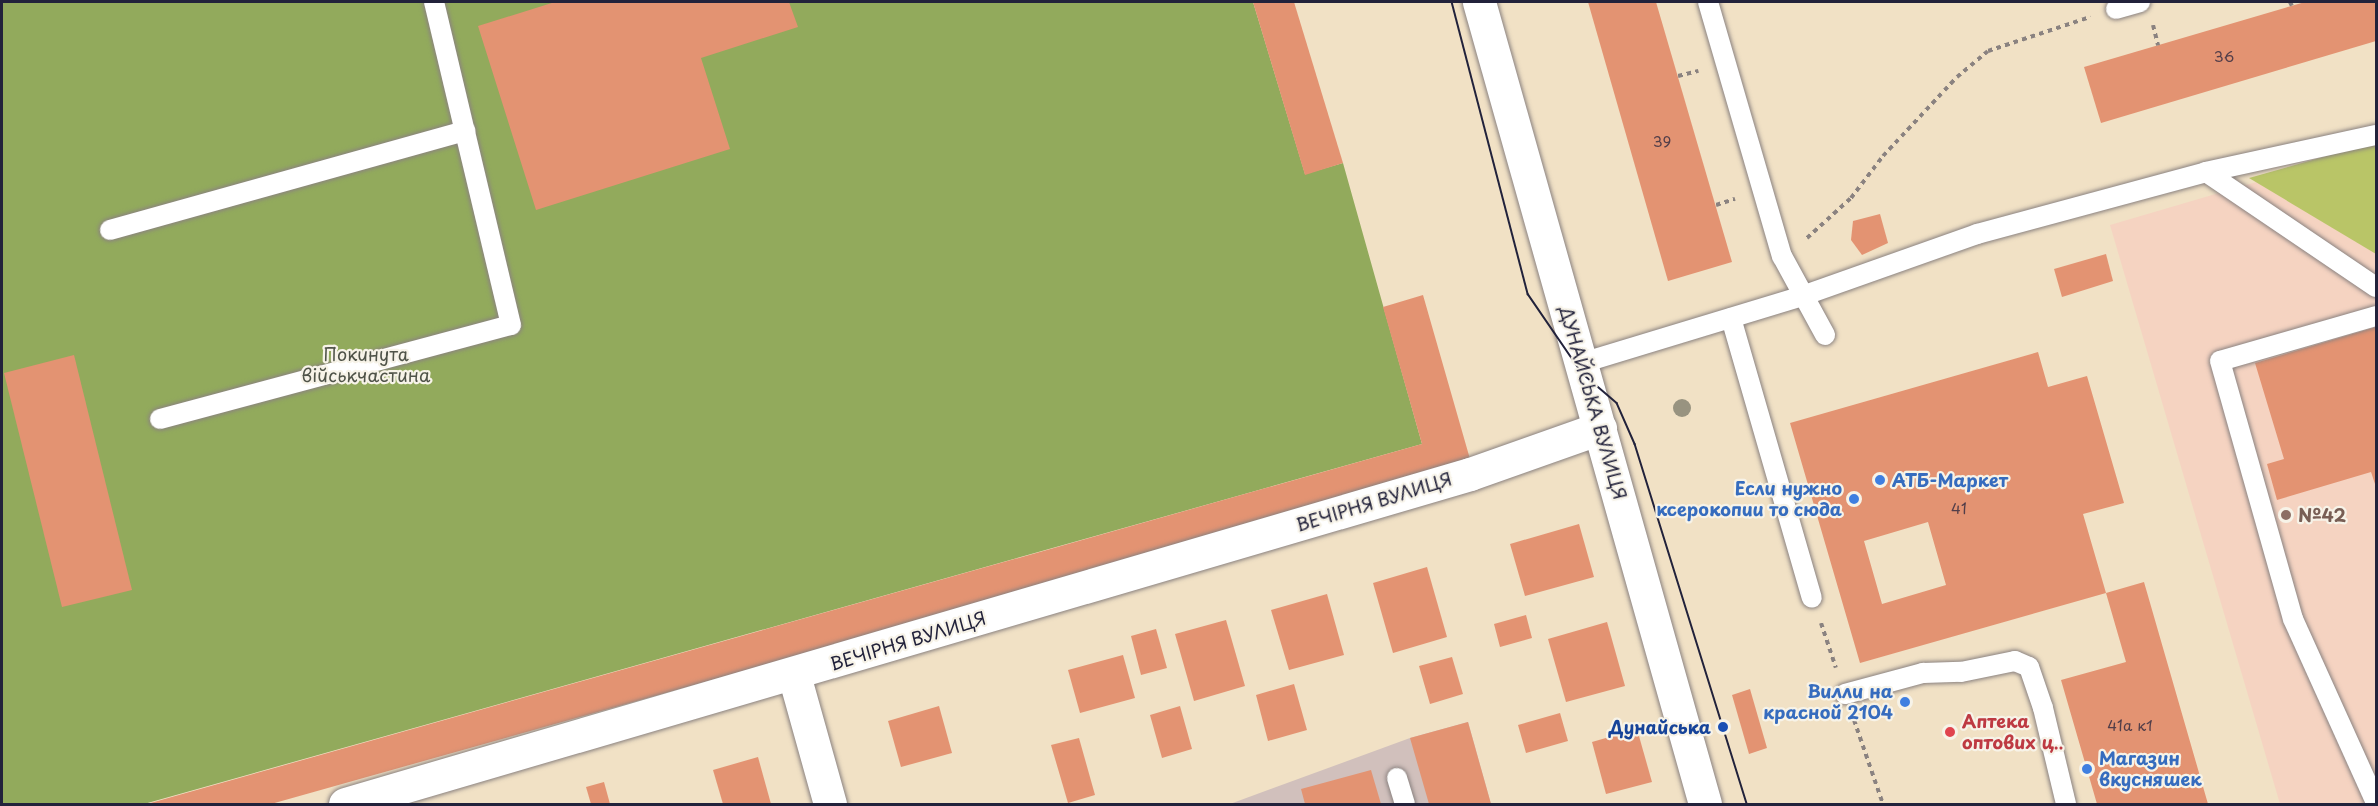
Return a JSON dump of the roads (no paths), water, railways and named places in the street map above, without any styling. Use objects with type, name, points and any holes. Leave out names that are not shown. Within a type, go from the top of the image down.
[{"type":"street","name":"ДУНАЙСЬКА ВУЛИЦЯ","points":[[1479,2],[1705,804]]},
{"type":"street","name":"ВЕЧІРНЯ ВУЛИЦЯ","points":[[345,804],[794,675],[1470,474],[1600,428]]},
{"type":"street","points":[[794,675],[830,804]]},
{"type":"lane","points":[[160,418],[511,325],[434,2]]},
{"type":"lane","points":[[1708,2],[1782,256],[1824,335]]},
{"type":"lane","points":[[2116,9],[2140,2]]},
{"type":"lane","points":[[110,230],[465,131]]},
{"type":"lane","points":[[1582,363],[1802,296],[1977,234],[2206,172],[2376,135]]},
{"type":"lane","points":[[2206,172],[2376,287]]},
{"type":"lane","points":[[2376,316],[2220,361],[2293,619],[2376,803]]},
{"type":"lane","points":[[1731,318],[1812,597]]},
{"type":"lane","points":[[1845,694],[1923,674],[1961,672],[2015,661],[2029,667],[2043,708],[2066,804]]},
{"type":"lane","points":[[1397,778],[1405,804]]},
{"type":"tram line","points":[[1452,2],[1528,294],[1582,373],[1617,403],[1635,444],[1747,804]]},
{"type":"place","name":"АТБ-Маркет","points":[[1880,480]]},
{"type":"place","name":"Если нужно ксерокопии то сюда","points":[[1854,499]]},
{"type":"place","name":"№42","points":[[2286,515]]},
{"type":"place","name":"Вилли на красной 2104","points":[[1905,702]]},
{"type":"place","name":"Дунайська","points":[[1723,727]]},
{"type":"place","name":"Аптека оптових ц‥","points":[[1950,732]]},
{"type":"place","name":"Магазин вкусняшек","points":[[2087,769]]},
{"type":"park label","name":"Покинута військчастина","points":[[366,365]]}]
